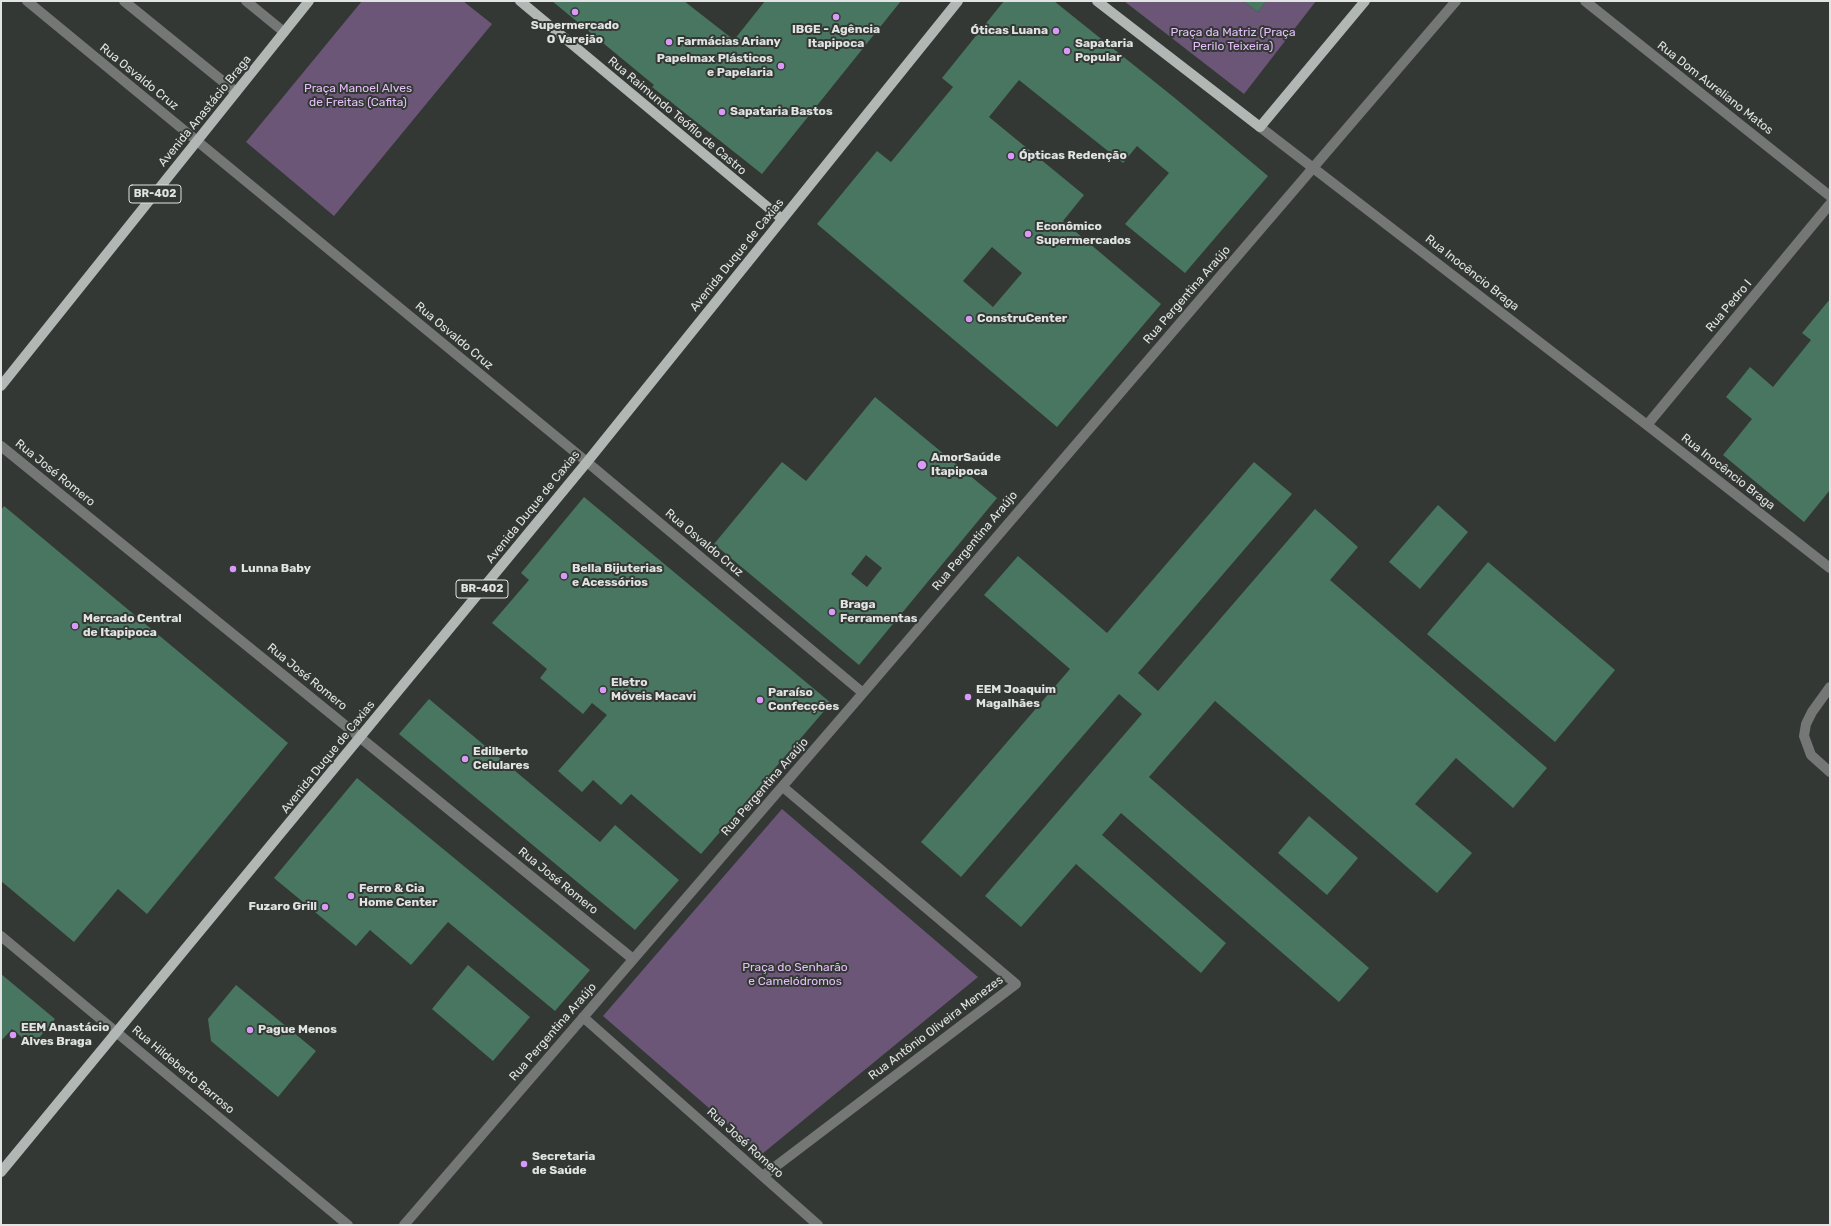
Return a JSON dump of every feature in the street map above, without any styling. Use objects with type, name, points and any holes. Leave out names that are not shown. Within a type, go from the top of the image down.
[{"type":"main road","name":"Avenida Anastácio Braga","points":[[1,386],[309,1]]},
{"type":"main road","name":"Rua Raimundo Teófilo de Castro","points":[[520,1],[782,219]]},
{"type":"main road","name":"Avenida Duque de Caxias","points":[[1,1172],[118,1033],[586,462],[958,1]]},
{"type":"main road","name":"Rua Inocêncio Braga","points":[[1097,1],[1260,127]]},
{"type":"main road","points":[[1260,127],[1365,1]]},
{"type":"street","name":"Rua Osvaldo Cruz","points":[[27,1],[586,462],[863,693]]},
{"type":"street","points":[[124,1],[236,92]]},
{"type":"street","points":[[246,1],[284,32]]},
{"type":"street","name":"Rua Pergentina Araújo","points":[[404,1225],[863,693],[1456,1]]},
{"type":"street","name":"Rua Dom Aureliano Matos","points":[[1585,1],[1830,196]]},
{"type":"street","name":"Rua Inocêncio Braga","points":[[1260,127],[1830,568]]},
{"type":"street","name":"Rua Pedro I","points":[[1647,425],[1830,204]]},
{"type":"street","name":"Rua José Romero","points":[[1,446],[633,959]]},
{"type":"street","points":[[1830,687],[1812,712],[1806,724],[1804,736],[1811,756],[1830,772]]},
{"type":"street","name":"Rua Antônio Oliveira Menezes","points":[[763,1176],[1016,984],[782,787]]},
{"type":"street","name":"Rua Hildeberto Barroso","points":[[1,936],[348,1225]]},
{"type":"street","name":"Rua José Romero","points":[[583,1017],[818,1225]]},
{"type":"green space","name":"Praça Manoel Alves de Freitas (Cafita)","points":[[362,1],[463,1],[492,24],[334,216],[246,142]]},
{"type":"green space","name":"Praça da Matriz (Praça Perilo Teixeira)","points":[[1124,1],[1243,1],[1258,12],[1266,1],[1316,1],[1244,94]]},
{"type":"green space","name":"Praça do Senharão e Camelódromos","points":[[782,809],[978,977],[762,1154],[603,1016]]},
{"type":"building","points":[[552,1],[684,1],[734,40],[765,1],[901,1],[762,174],[652,87],[654,85]]},
{"type":"building","points":[[1004,1],[1054,1],[1176,99],[1268,176],[1185,273],[1125,224],[1169,173],[1137,146],[1123,163],[1019,80],[989,117],[1084,195],[1063,221],[1161,304],[1057,427],[817,224],[877,151],[891,162],[953,87],[942,78]],"holes":[[[992,247],[1022,273],[993,307],[963,281]]]},
{"type":"building","points":[[1243,1],[1266,1],[1258,12]]},
{"type":"building","points":[[1830,299],[1830,490],[1804,522],[1723,455],[1752,419],[1726,397],[1750,367],[1773,387],[1811,340],[1802,333]]},
{"type":"building","points":[[875,397],[997,498],[859,665],[714,544],[782,462],[806,481]],"holes":[[[866,555],[882,568],[867,587],[851,574]]]},
{"type":"building","points":[[1254,462],[1292,494],[1138,673],[1158,691],[1315,509],[1358,547],[1330,580],[1547,768],[1513,808],[1456,758],[1415,804],[1472,853],[1437,893],[1215,701],[1149,777],[1369,968],[1339,1002],[1121,813],[1102,835],[1226,943],[1201,973],[1076,864],[1021,927],[985,896],[1142,714],[1119,694],[961,877],[921,842],[1070,669],[984,595],[1018,556],[1107,633]]},
{"type":"building","points":[[584,497],[831,703],[701,854],[631,794],[621,805],[593,780],[582,792],[558,771],[607,715],[592,703],[583,714],[540,678],[547,669],[492,623],[529,580],[521,573]]},
{"type":"building","points":[[1438,505],[1468,532],[1420,589],[1389,562]]},
{"type":"building","name":"Mercado Central de Itapipoca","points":[[4,506],[288,743],[147,914],[118,889],[74,942],[1,881],[1,510]]},
{"type":"building","points":[[1488,562],[1615,670],[1555,742],[1427,634]]},
{"type":"building","points":[[429,699],[600,842],[615,825],[679,880],[635,930],[399,734]]},
{"type":"building","points":[[357,778],[590,970],[555,1011],[448,922],[411,965],[370,930],[356,946],[274,878]]},
{"type":"building","points":[[1309,816],[1358,858],[1327,895],[1278,853]]},
{"type":"building","points":[[468,965],[530,1017],[493,1061],[432,1009]]},
{"type":"building","points":[[1,974],[55,1019],[32,1046],[12,1029],[1,1041]]},
{"type":"building","name":"Pague Menos","points":[[236,985],[316,1051],[278,1097],[211,1041],[208,1019]]},
{"type":"place","name":"Supermercado O Varejão","points":[[575,12]]},
{"type":"place","name":"IBGE - Agência Itapipoca","points":[[836,17]]},
{"type":"place","name":"Óticas Luana","points":[[1056,31]]},
{"type":"place","name":"Farmácias Ariany","points":[[669,42]]},
{"type":"place","name":"Sapataria Popular","points":[[1067,51]]},
{"type":"place","name":"Papelmax Plásticos e Papelaria","points":[[781,66]]},
{"type":"place","name":"Sapataria Bastos","points":[[722,112]]},
{"type":"place","name":"Ópticas Redenção","points":[[1011,156]]},
{"type":"place","name":"Econômico Supermercados","points":[[1028,234]]},
{"type":"place","name":"ConstruCenter","points":[[969,319]]},
{"type":"place","name":"AmorSaúde Itapipoca","points":[[922,465]]},
{"type":"place","name":"Lunna Baby","points":[[233,569]]},
{"type":"place","name":"Bella Bijuterias e Acessórios","points":[[564,576]]},
{"type":"place","name":"Braga Ferramentas","points":[[832,612]]},
{"type":"place","name":"Mercado Central de Itapipoca","points":[[75,626]]},
{"type":"place","name":"Eletro Móveis Macavi","points":[[603,690]]},
{"type":"place","name":"EEM Joaquim Magalhães","points":[[968,697]]},
{"type":"place","name":"Paraíso Confecções","points":[[760,700]]},
{"type":"place","name":"Edilberto Celulares","points":[[465,759]]},
{"type":"place","name":"Ferro & Cia Home Center","points":[[351,896]]},
{"type":"place","name":"Fuzaro Grill","points":[[325,907]]},
{"type":"place","name":"Pague Menos","points":[[250,1030]]},
{"type":"place","name":"EEM Anastácio Alves Braga","points":[[13,1035]]},
{"type":"place","name":"Secretaria de Saúde","points":[[524,1164]]}]
